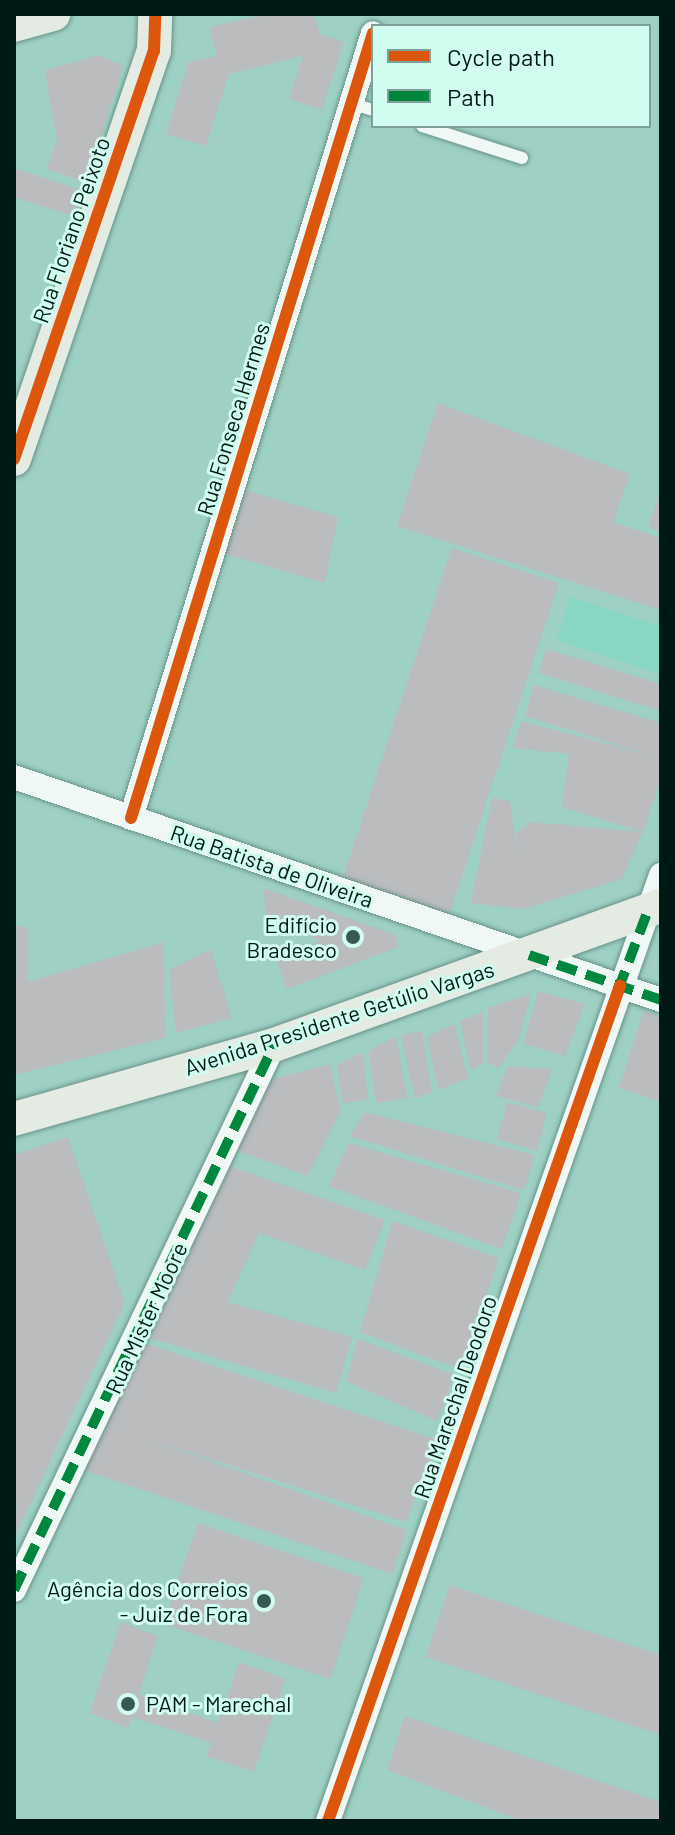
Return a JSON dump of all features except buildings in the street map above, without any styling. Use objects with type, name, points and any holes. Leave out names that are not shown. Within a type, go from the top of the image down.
[{"type":"main road","points":[[14,25],[53,14]]},
{"type":"main road","name":"Rua Floriano Peixoto","points":[[16,446],[154,51],[155,14]]},
{"type":"main road","name":"Avenida Presidente Getúlio Vargas","points":[[14,1119],[274,1045],[655,908]]},
{"type":"street","name":"Rua Fonseca Hermes","points":[[131,818],[362,106],[371,46]]},
{"type":"street","name":"Rua Batista de Oliveira","points":[[14,777],[620,986]]},
{"type":"street","name":"Rua Marechal Deodoro","points":[[328,1821],[620,986],[655,908],[661,875]]},
{"type":"street","points":[[620,986],[661,1000]]},
{"type":"street","name":"Rua Mister Moore","points":[[17,1584],[274,1045]]},
{"type":"lane","points":[[428,128],[522,158]]},
{"type":"shaded area","points":[[570,597],[661,626],[661,674],[557,640]]},
{"type":"marked path","points":[[618,990],[648,910]]},
{"type":"marked path","points":[[529,955],[661,1000]]},
{"type":"marked path","points":[[14,1590],[274,1045]]},
{"type":"cycle path","points":[[14,459],[154,51],[155,14]]},
{"type":"cycle path","points":[[131,818],[371,39]]},
{"type":"cycle path","points":[[328,1821],[620,986]]},
{"type":"place","name":"Edifício Bradesco","points":[[353,937]]},
{"type":"place","name":"Agência dos Correios - Juiz de Fora","points":[[264,1601]]},
{"type":"place","name":"PAM - Marechal","points":[[128,1704]]}]
